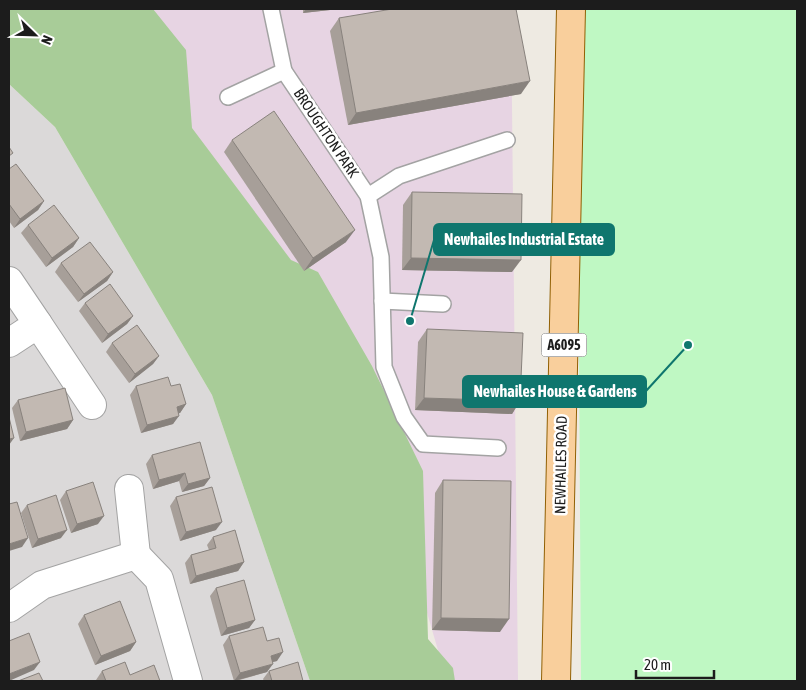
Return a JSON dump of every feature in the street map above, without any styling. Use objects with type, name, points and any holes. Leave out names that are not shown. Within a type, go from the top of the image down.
[{"type":"main road","name":"NEWHAILES ROAD","points":[[556,681],[571,9]]},
{"type":"street","points":[[9,281],[92,405]]},
{"type":"street","points":[[9,343],[38,324]]},
{"type":"street","points":[[129,489],[136,555],[159,579],[188,681]]},
{"type":"street","points":[[9,608],[42,585],[136,555]]},
{"type":"lane","name":"BROUGHTON PARK","points":[[271,9],[284,71],[368,196],[381,257],[384,367],[404,417],[423,444],[498,448]]},
{"type":"lane","points":[[228,97],[284,71]]},
{"type":"lane","points":[[368,196],[399,176],[507,140]]},
{"type":"lane","points":[[382,302],[443,304]]},
{"type":"shaded area","points":[[76,9],[511,9],[518,681],[447,681],[376,438]]},
{"type":"shaded area","points":[[9,84],[55,127],[212,395],[310,681],[9,681]]},
{"type":"green space","points":[[9,9],[153,9],[186,50],[192,128],[291,260],[318,272],[372,366],[423,471],[428,639],[453,668],[455,681],[310,681],[212,395],[55,127],[9,84]]},
{"type":"green space","points":[[577,9],[797,9],[797,681],[581,681]]},
{"type":"building","points":[[392,9],[516,9],[530,81],[356,113],[339,18]]},
{"type":"building","points":[[274,111],[355,230],[313,258],[232,140]]},
{"type":"building","points":[[9,147],[13,153],[9,156]]},
{"type":"building","points":[[16,164],[44,201],[20,219],[9,204],[9,169]]},
{"type":"building","points":[[412,192],[522,194],[521,260],[411,258]]},
{"type":"building","points":[[54,205],[79,238],[52,258],[28,225]]},
{"type":"building","points":[[90,242],[113,272],[84,294],[61,263]]},
{"type":"building","points":[[110,284],[133,316],[108,334],[85,303]]},
{"type":"building","points":[[137,325],[159,356],[135,374],[112,343]]},
{"type":"building","points":[[427,329],[523,333],[520,401],[424,398]]},
{"type":"building","points":[[168,377],[171,386],[180,384],[186,404],[177,407],[179,416],[147,425],[136,386]]},
{"type":"building","points":[[65,388],[73,420],[26,432],[18,400]]},
{"type":"building","points":[[9,417],[14,438],[9,439]]},
{"type":"building","points":[[200,442],[210,478],[188,484],[185,473],[159,480],[152,455]]},
{"type":"building","points":[[443,480],[511,481],[509,619],[441,618]]},
{"type":"building","points":[[93,482],[104,516],[77,524],[66,491]]},
{"type":"building","points":[[212,487],[222,522],[186,532],[176,497]]},
{"type":"building","points":[[56,495],[67,530],[38,539],[27,505]]},
{"type":"building","points":[[17,502],[28,538],[9,544],[9,504]]},
{"type":"building","points":[[235,530],[244,562],[196,576],[191,555],[216,548],[213,537]]},
{"type":"building","points":[[244,580],[255,620],[227,628],[216,588]]},
{"type":"building","points":[[120,601],[136,642],[101,656],[84,615]]},
{"type":"building","points":[[263,627],[267,641],[279,638],[283,652],[271,656],[273,664],[240,673],[229,636]]},
{"type":"building","points":[[29,633],[40,662],[9,674],[9,641]]},
{"type":"building","points":[[125,662],[130,675],[154,665],[160,681],[106,681],[102,671]]},
{"type":"building","points":[[298,662],[303,681],[272,681],[269,671]]},
{"type":"building","points":[[39,673],[43,681],[18,681]]},
{"type":"place","name":"Newhailes Industrial Estate","points":[[410,321]]},
{"type":"place","name":"Newhailes House & Gardens","points":[[688,345]]}]
